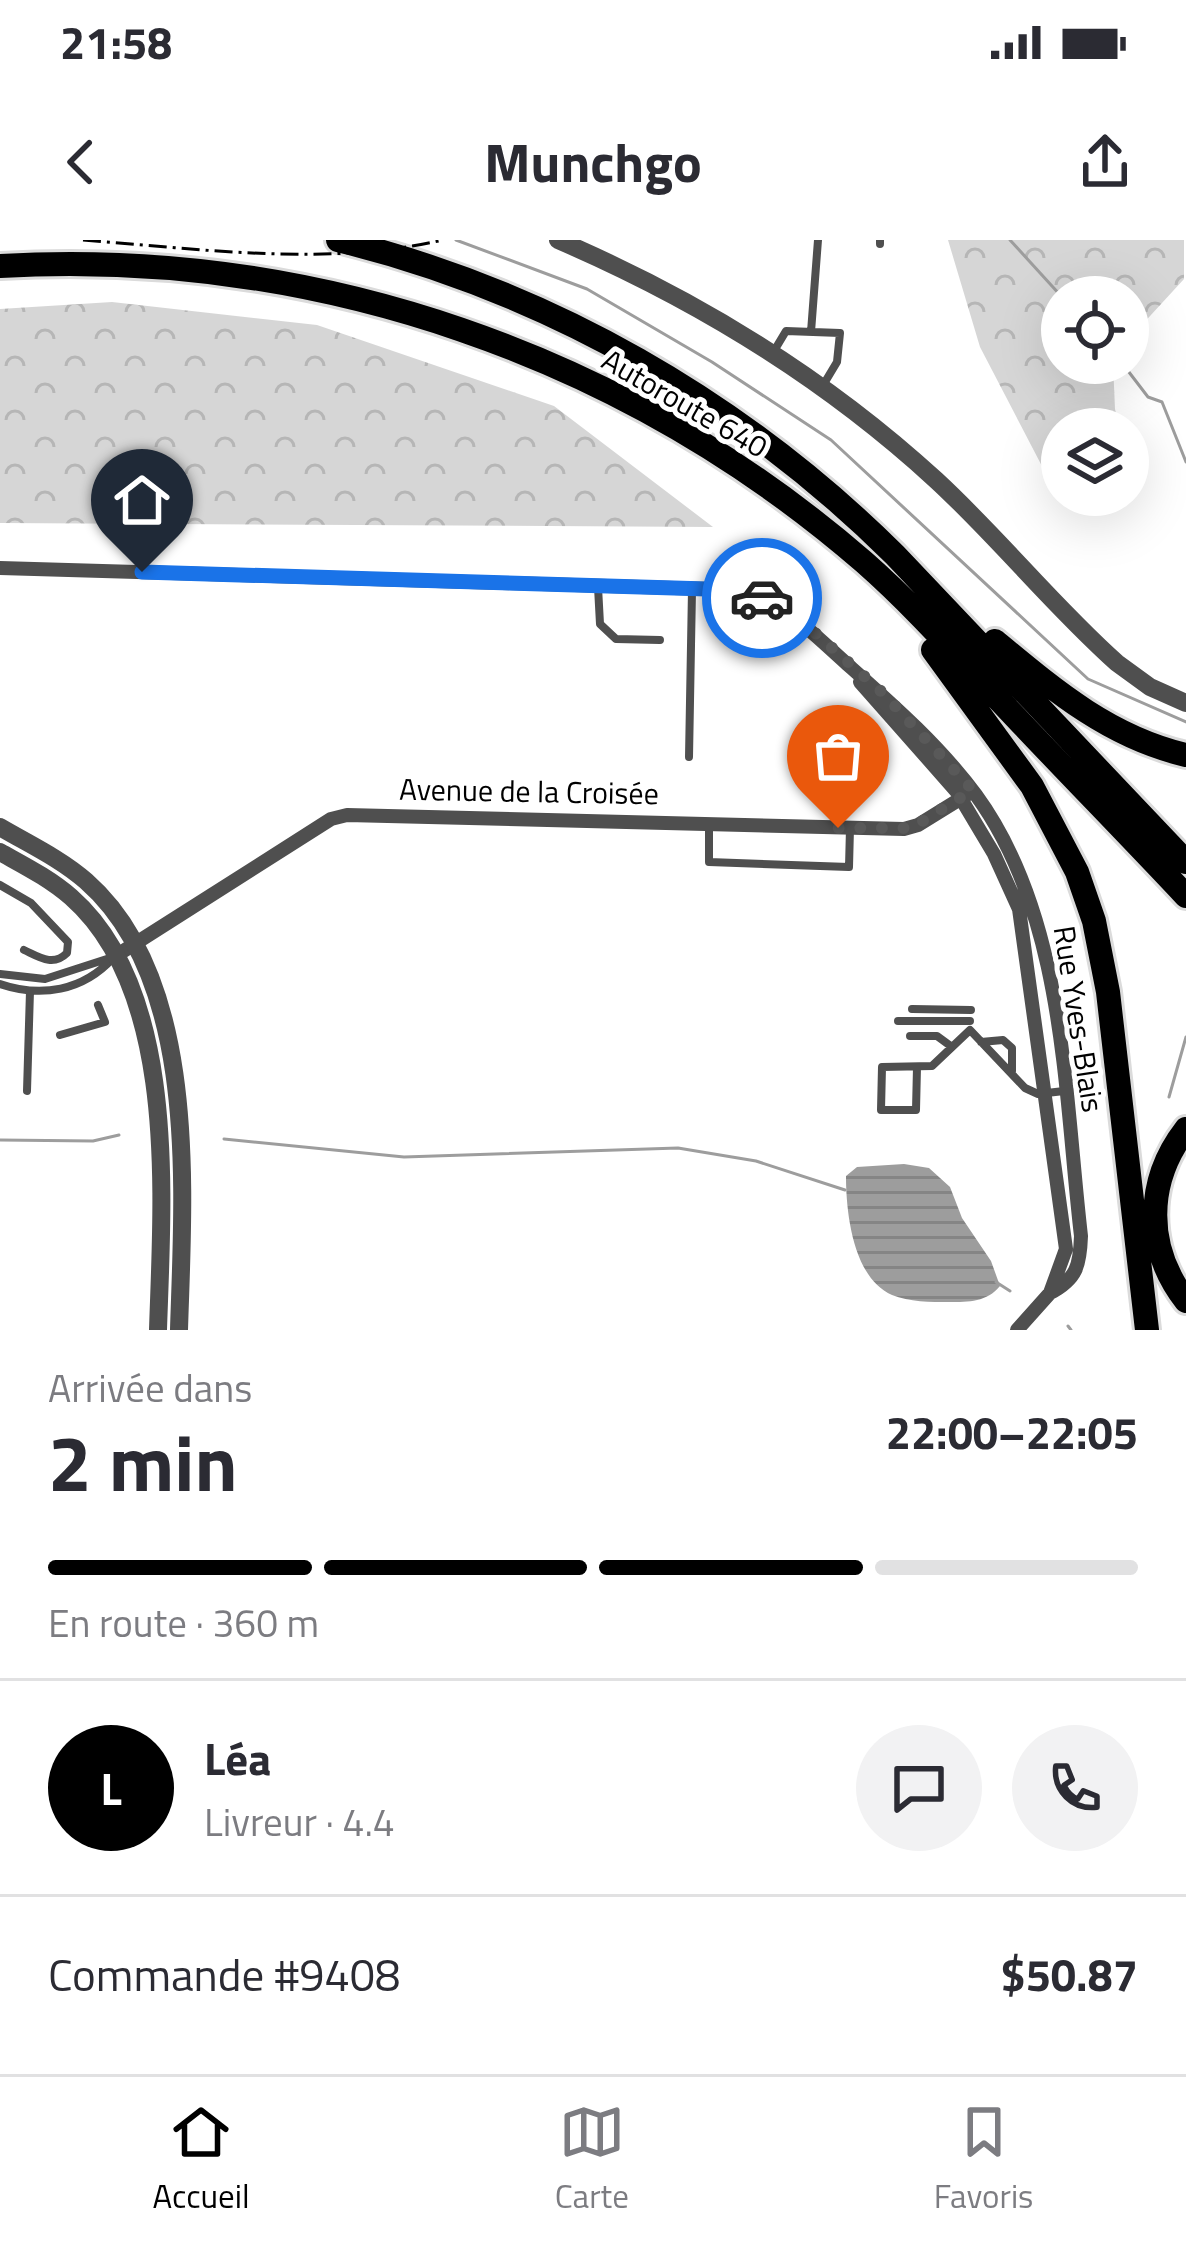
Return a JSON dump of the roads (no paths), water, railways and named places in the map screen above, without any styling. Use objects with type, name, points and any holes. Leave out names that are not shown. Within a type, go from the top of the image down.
[{"type":"highway","name":"Autoroute 640","points":[[338,240],[492,289],[586,331],[661,372],[793,463],[865,525],[1186,862]]},
{"type":"highway","name":"Autoroute 640","points":[[0,266],[82,264],[209,271],[314,288],[444,322],[556,365],[647,410],[772,490],[858,558],[932,628],[1186,896]]},
{"type":"highway","points":[[858,558],[1005,745],[1051,820],[1083,888],[1105,972],[1147,1330]]},
{"type":"highway","points":[[911,572],[1075,706],[1116,730],[1186,755]]},
{"type":"highway","points":[[1186,1130],[1161,1170],[1154,1220],[1163,1262],[1186,1300]]},
{"type":"street","points":[[558,240],[694,306],[821,388],[933,477],[1117,663],[1150,687],[1186,703]]},
{"type":"street","name":"Rue Yves-Blais","points":[[0,568],[692,588],[743,592],[776,604],[846,664],[873,700],[967,795],[1049,965],[1080,1255],[1068,1284],[1049,1293]]},
{"type":"street","name":"Avenue de la Croisée","points":[[114,957],[331,819],[361,814],[911,828],[967,795]]},
{"type":"street","points":[[0,827],[88,883],[110,908],[150,980],[176,1071],[183,1185],[179,1330]]},
{"type":"street","points":[[0,852],[41,875],[93,921],[145,1029],[154,1075],[161,1185],[158,1330]]},
{"type":"street","name":"Rue Yves-Blais","points":[[1017,1330],[1049,1293],[1066,1250],[1031,925]]},
{"type":"lane","points":[[811,332],[818,240]]},
{"type":"lane","points":[[772,354],[786,332],[840,333],[837,362],[821,388]]},
{"type":"lane","points":[[598,585],[600,624],[616,639],[661,640]]},
{"type":"lane","points":[[689,757],[692,588]]},
{"type":"lane","points":[[710,823],[709,862],[724,863],[849,867],[850,828]]},
{"type":"lane","points":[[0,885],[31,903],[68,941],[67,953],[57,960],[44,960],[24,950]]},
{"type":"lane","points":[[0,974],[45,979],[114,957]]},
{"type":"lane","points":[[0,984],[30,991],[73,986],[98,974],[114,957]]},
{"type":"lane","points":[[27,1091],[30,991]]},
{"type":"lane","points":[[60,1035],[106,1022],[98,1005]]},
{"type":"lane","points":[[912,1009],[971,1010]]},
{"type":"lane","points":[[898,1021],[970,1022]]},
{"type":"lane","points":[[917,1067],[916,1110],[881,1110],[882,1067],[932,1066],[970,1030],[1025,1088],[1064,1091]]},
{"type":"lane","points":[[910,1036],[937,1036],[952,1047]]},
{"type":"lane","points":[[980,1042],[1003,1040],[1012,1048],[1012,1073]]},
{"type":"waterway","points":[[456,240],[587,289],[712,362],[831,440],[1088,679],[1186,722]]},
{"type":"waterway","points":[[1010,240],[1043,276]]},
{"type":"waterway","points":[[1138,384],[1148,397],[1162,402],[1186,462]]},
{"type":"waterway","points":[[1169,1097],[1186,1037]]},
{"type":"waterway","points":[[0,1140],[93,1141],[119,1135]]},
{"type":"waterway","points":[[224,1139],[404,1157],[678,1148],[756,1161],[845,1190]]},
{"type":"waterway","points":[[996,1282],[1010,1291]]},
{"type":"waterway","points":[[1068,1326],[1071,1330]]},
{"type":"railway","points":[[83,240],[309,254],[354,253],[443,240]]}]
